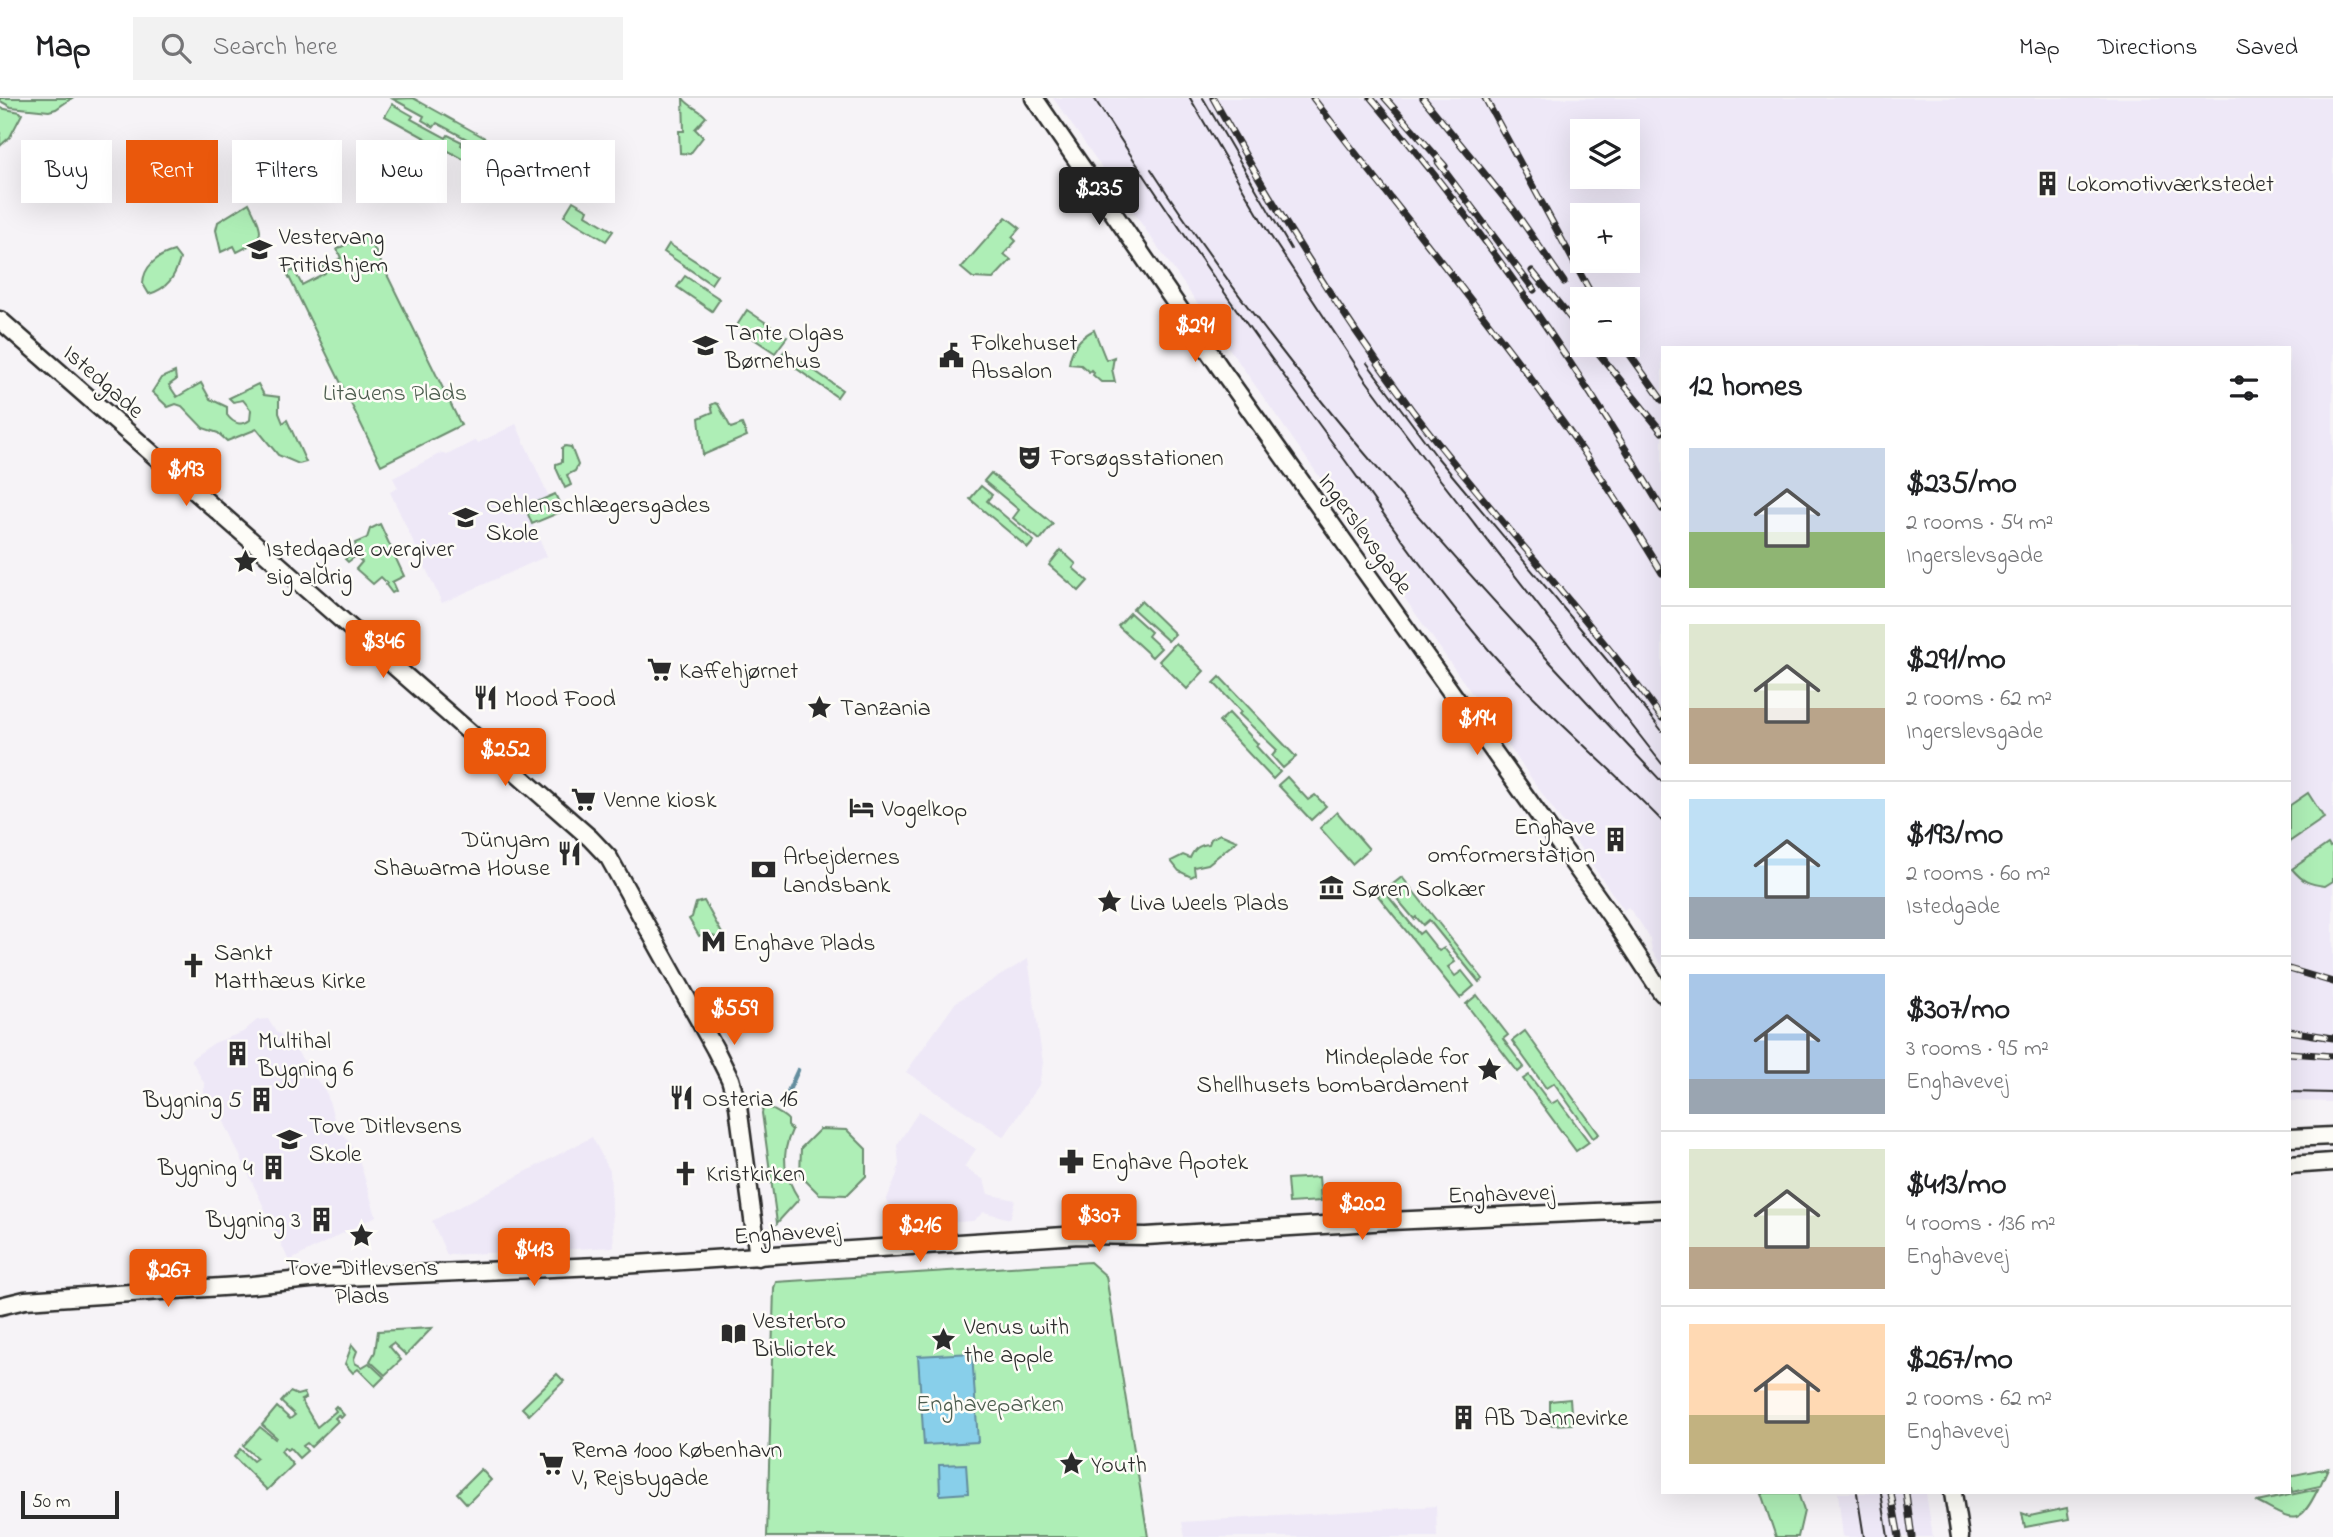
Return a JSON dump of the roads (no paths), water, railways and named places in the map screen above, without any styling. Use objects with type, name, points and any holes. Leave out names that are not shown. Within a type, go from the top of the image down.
[{"type":"street","name":"Ingerslevsgade","points":[[1034,98],[1239,394],[1557,839],[1661,992]]},
{"type":"street","name":"Istedgade","points":[[0,320],[600,848],[616,869],[715,1049],[734,1090],[758,1257]]},
{"type":"street","points":[[2291,1138],[2333,1136]]},
{"type":"street","points":[[2291,1165],[2333,1162]]},
{"type":"street","name":"Enghavevej","points":[[0,1306],[13,1301],[37,1298],[252,1285],[320,1278],[621,1265],[1079,1235],[1146,1236],[1388,1221],[1661,1209]]},
{"type":"street","points":[[1953,1494],[1960,1537]]},
{"type":"water","points":[[972,1353],[978,1442],[924,1445],[918,1356]]},
{"type":"water","points":[[966,1464],[968,1493],[940,1495],[939,1465]]},
{"type":"waterway","points":[[787,1094],[798,1070]]},
{"type":"tram line","points":[[1094,98],[1239,312],[1447,599],[1510,672],[1661,820]]},
{"type":"tram line","points":[[1190,98],[1270,235],[1365,379],[1661,763]]},
{"type":"tram line","points":[[1203,98],[1291,249]]},
{"type":"tram line","points":[[1151,169],[1207,252],[1267,332],[1393,487],[1526,636],[1661,781]]},
{"type":"tram line","points":[[1367,363],[1437,457],[1611,665],[1661,730]]},
{"type":"tram line","points":[[2291,1092],[2333,1093]]},
{"type":"tram line","points":[[1857,1494],[1864,1537]]},
{"type":"tram line","points":[[1881,1494],[1888,1537]]},
{"type":"railway","points":[[1213,98],[1307,257],[1385,373],[1443,449],[1661,717]]},
{"type":"railway","points":[[1313,98],[1539,390],[1582,449],[1661,571]]},
{"type":"railway","points":[[1371,98],[1451,196],[1526,297],[1596,402],[1661,507]]},
{"type":"railway","points":[[1385,98],[1445,166]]},
{"type":"railway","points":[[1423,98],[1514,210],[1564,282]]},
{"type":"railway","points":[[1485,98],[1587,287]]},
{"type":"railway","points":[[1438,162],[1534,290]]},
{"type":"railway","points":[[1532,271],[1570,317]]},
{"type":"railway","points":[[1602,357],[1661,431]]},
{"type":"railway","points":[[1632,357],[1661,399]]},
{"type":"railway","points":[[2291,970],[2333,982]]},
{"type":"railway","points":[[2291,1031],[2333,1038]]},
{"type":"railway","points":[[2291,1053],[2333,1056]]},
{"type":"railway","points":[[1891,1494],[1899,1537]]},
{"type":"railway","points":[[1906,1494],[1912,1537]]},
{"type":"place","name":"Lokomotivværkstedet","points":[[2047,183]]},
{"type":"place","name":"Vestervang Fritidshjem","points":[[259,250]]},
{"type":"place","name":"Tante Olgas Børnehus","points":[[705,346]]},
{"type":"place","name":"Folkehuset Absalon","points":[[951,356]]},
{"type":"place","name":"Forsøgsstationen","points":[[1030,457]]},
{"type":"place","name":"Oehlenschlægersgades Skole","points":[[466,518]]},
{"type":"place","name":"Istedgade overgiver sig aldrig","points":[[246,562]]},
{"type":"place","name":"Kaffehjørnet","points":[[659,670]]},
{"type":"place","name":"Mood Food","points":[[485,698]]},
{"type":"place","name":"Tanzania","points":[[820,707]]},
{"type":"place","name":"Venne kiosk","points":[[584,799]]},
{"type":"place","name":"Vogelkop","points":[[862,808]]},
{"type":"place","name":"Enghave omformerstation","points":[[1615,840]]},
{"type":"place","name":"Dünyam Shawarma House","points":[[570,853]]},
{"type":"place","name":"Arbejdernes Landsbank","points":[[763,870]]},
{"type":"place","name":"Søren Solkær","points":[[1332,888]]},
{"type":"place","name":"Liva Weels Plads","points":[[1110,902]]},
{"type":"place","name":"Enghave Plads","points":[[713,942]]},
{"type":"place","name":"Sankt Matthæus Kirke","points":[[194,966]]},
{"type":"place","name":"Multihal Bygning 6","points":[[238,1054]]},
{"type":"place","name":"Mindeplade for Shellhusets bombardament","points":[[1489,1070]]},
{"type":"place","name":"Osteria 16","points":[[682,1098]]},
{"type":"place","name":"Bygning 5","points":[[262,1099]]},
{"type":"place","name":"Tove Ditlevsens Skole","points":[[289,1139]]},
{"type":"place","name":"Enghave Apotek","points":[[1071,1161]]},
{"type":"place","name":"Bygning 4","points":[[273,1167]]},
{"type":"place","name":"Kristkirken","points":[[686,1173]]},
{"type":"place","name":"Bygning 3","points":[[321,1219]]},
{"type":"place","name":"Tove Ditlevsens Plads","points":[[362,1236]]},
{"type":"place","name":"Vesterbro Bibliotek","points":[[733,1334]]},
{"type":"place","name":"Venus with the apple","points":[[944,1340]]},
{"type":"place","name":"AB Dannevirke","points":[[1464,1417]]},
{"type":"place","name":"Rema 1000 København V, Rejsbygade","points":[[552,1463]]},
{"type":"place","name":"Youth","points":[[1071,1464]]},
{"type":"park label","name":"Litauens Plads","points":[[395,392]]},
{"type":"park label","name":"Enghaveparken","points":[[990,1403]]}]
